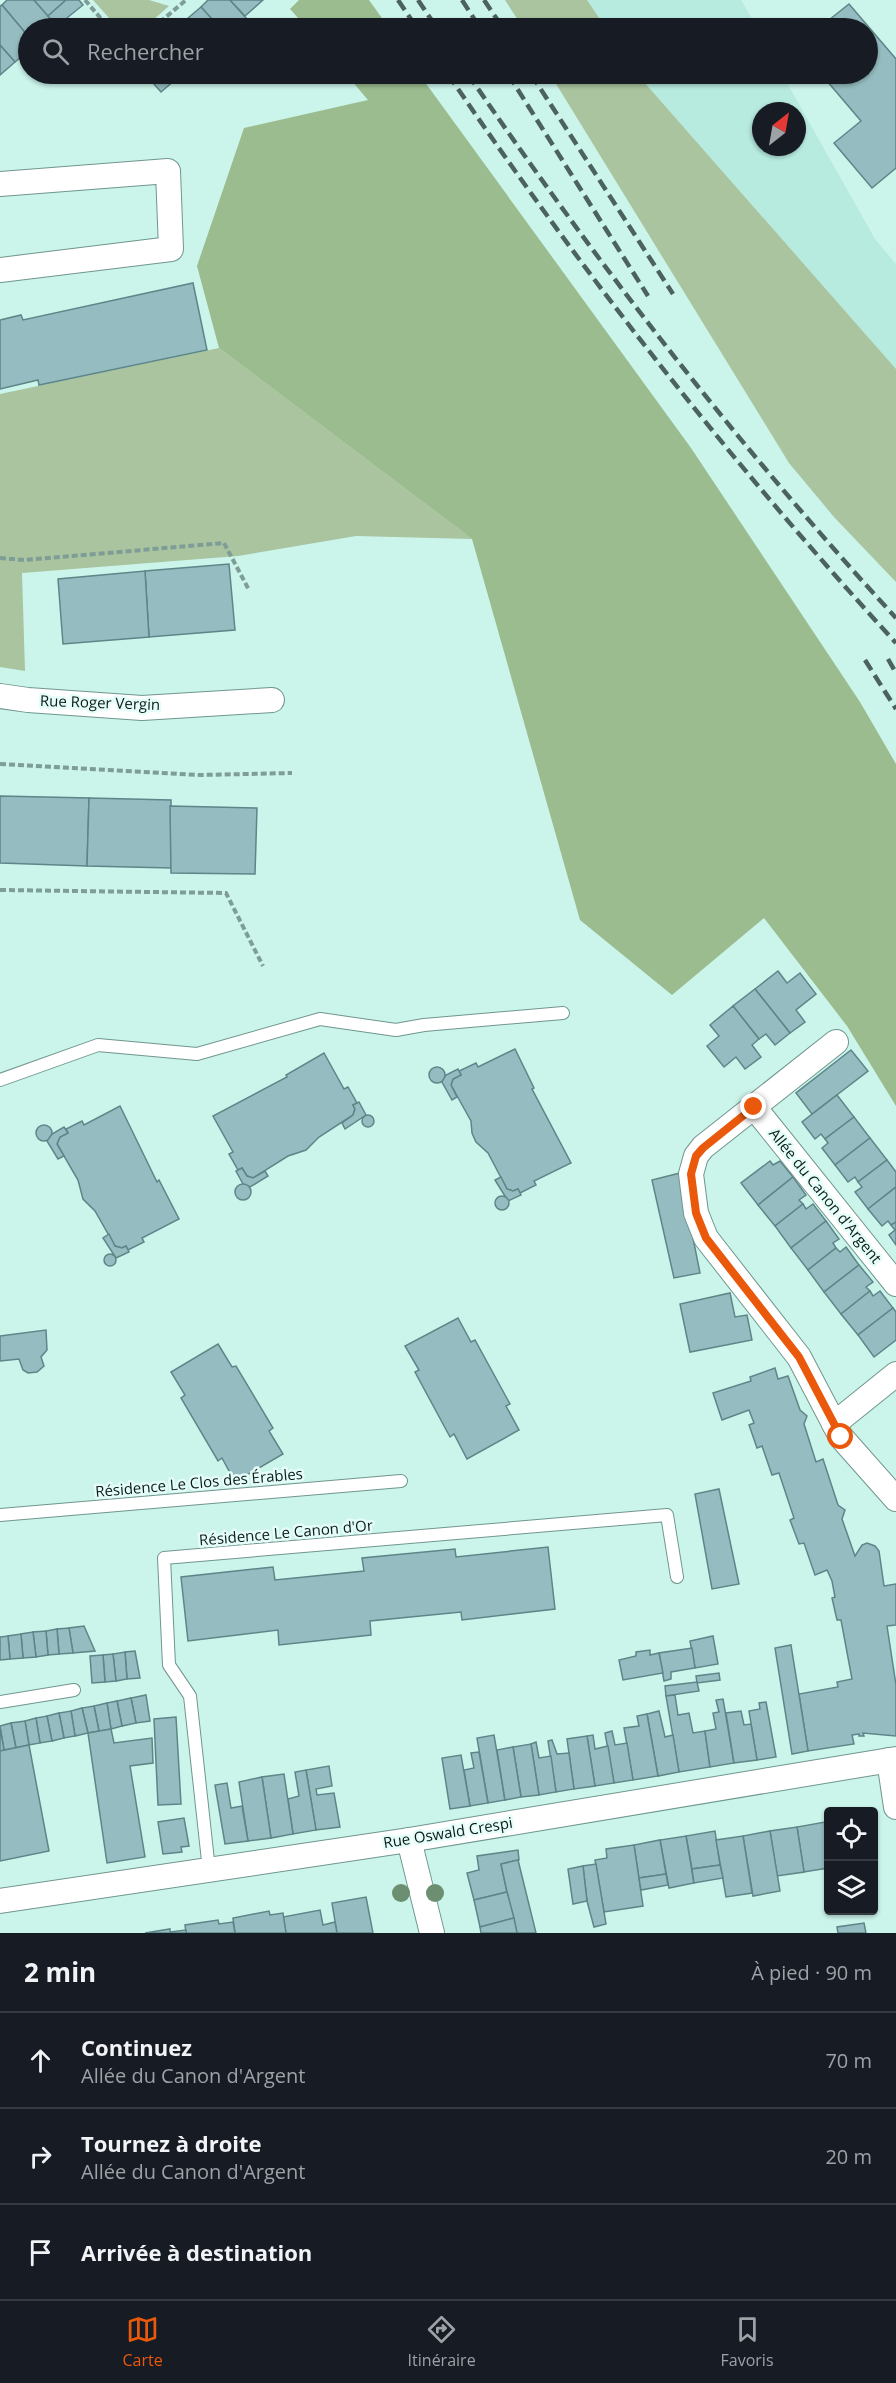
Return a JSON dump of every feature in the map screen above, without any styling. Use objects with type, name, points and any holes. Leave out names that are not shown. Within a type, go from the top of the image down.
[{"type":"street","points":[[0,184],[168,171],[171,249],[0,270]]},
{"type":"street","name":"Rue Roger Vergin","points":[[0,696],[142,708],[272,700]]},
{"type":"street","points":[[836,1042],[696,1156],[691,1174],[696,1213],[706,1238],[799,1357],[841,1437],[896,1499]]},
{"type":"street","name":"Allée du Canon d'Argent","points":[[754,1107],[896,1284]]},
{"type":"street","points":[[834,1424],[896,1374]]},
{"type":"street","points":[[892,1760],[896,1808]]},
{"type":"street","name":"Rue Oswald Crespi","points":[[0,1901],[409,1840],[892,1760]]},
{"type":"street","points":[[409,1840],[432,1933]]},
{"type":"lane","points":[[0,1080],[98,1045],[197,1054],[321,1019],[396,1030],[424,1025],[563,1013]]},
{"type":"lane","name":"Résidence Le Clos des Érables","points":[[0,1515],[401,1481]]},
{"type":"lane","name":"Résidence Le Canon d'Or","points":[[209,1870],[190,1696],[169,1665],[164,1558],[667,1515],[677,1577]]},
{"type":"lane","points":[[0,1702],[74,1690]]},
{"type":"path","points":[[85,0],[100,18]]},
{"type":"path","points":[[165,18],[186,0]]},
{"type":"path","points":[[0,558],[25,560],[224,543],[249,590]]},
{"type":"path","points":[[0,764],[200,775],[292,773]]},
{"type":"path","points":[[0,890],[226,893],[263,966]]},
{"type":"shaded area","points":[[93,0],[149,0],[169,6],[155,18],[109,18]]},
{"type":"shaded area","points":[[299,0],[369,0],[382,18],[298,18],[290,9]]},
{"type":"shaded area","points":[[505,0],[587,0],[599,18],[517,18]]},
{"type":"shaded area","points":[[587,0],[741,0],[751,18],[599,18]]},
{"type":"shaded area","points":[[354,84],[426,84],[691,448],[860,702],[896,764],[896,1106],[847,1026],[764,918],[672,995],[580,920],[472,539],[219,348],[197,266],[244,128],[368,100]]},
{"type":"shaded area","points":[[556,84],[646,84],[896,369],[896,582],[834,517],[789,463]]},
{"type":"shaded area","points":[[646,84],[788,84],[798,102],[752,102],[752,156],[806,156],[806,117],[875,239],[896,264],[896,369]]},
{"type":"shaded area","points":[[219,348],[472,539],[356,536],[238,556],[22,573],[25,671],[0,667],[0,394]]},
{"type":"building","points":[[7,0],[34,0],[50,18],[18,18],[18,24],[2,5]]},
{"type":"building","points":[[34,0],[66,0],[48,16]]},
{"type":"building","points":[[66,0],[79,0],[83,5],[67,18],[48,16]]},
{"type":"building","points":[[208,0],[230,0],[246,18],[211,18],[201,7]]},
{"type":"building","points":[[230,0],[263,0],[245,16]]},
{"type":"building","points":[[849,4],[861,18],[832,18]]},
{"type":"building","points":[[2,5],[18,24],[18,59],[15,62],[0,45],[0,6]]},
{"type":"building","points":[[201,7],[211,18],[188,18]]},
{"type":"building","points":[[878,38],[896,59],[896,168],[872,188],[834,143],[861,121],[830,84],[878,84]]},
{"type":"building","points":[[0,45],[15,62],[0,75]]},
{"type":"building","points":[[154,84],[170,84],[161,92]]},
{"type":"building","points":[[193,283],[207,350],[39,385],[38,380],[0,389],[0,320],[21,315],[23,320]]},
{"type":"building","points":[[229,564],[235,630],[149,637],[145,571]]},
{"type":"building","points":[[145,571],[149,637],[63,644],[58,579]]},
{"type":"building","points":[[0,796],[89,798],[87,866],[0,863]]},
{"type":"building","points":[[89,798],[171,800],[171,868],[87,866]]},
{"type":"building","points":[[170,806],[257,808],[255,874],[171,873]]},
{"type":"building","points":[[778,971],[787,983],[800,973],[816,994],[796,1010],[805,1022],[790,1033],[755,989]]},
{"type":"building","points":[[755,989],[790,1033],[775,1045],[766,1034],[759,1039],[733,1006]]},
{"type":"building","points":[[733,1006],[759,1039],[752,1045],[761,1057],[745,1069],[736,1057],[724,1067],[707,1046],[719,1036],[710,1025]]},
{"type":"building","points":[[515,1049],[534,1088],[532,1089],[571,1163],[534,1181],[536,1185],[520,1193],[518,1189],[513,1191],[507,1189],[488,1153],[476,1142],[472,1133],[471,1121],[451,1085],[453,1079],[461,1075],[459,1071],[476,1063],[478,1067]]},
{"type":"building","points":[[851,1050],[868,1071],[812,1114],[796,1093]]},
{"type":"building","points":[[324,1053],[344,1089],[348,1087],[357,1103],[353,1105],[355,1109],[353,1115],[319,1137],[306,1150],[288,1156],[253,1178],[247,1176],[242,1168],[238,1170],[229,1154],[233,1152],[213,1116],[287,1077],[286,1075]]},
{"type":"building","points":[[434,1067],[440,1067],[445,1075],[443,1081],[434,1083],[429,1078],[429,1072]]},
{"type":"building","points":[[458,1069],[461,1075],[453,1079],[451,1085],[457,1097],[452,1100],[442,1082],[446,1075]]},
{"type":"building","points":[[837,1095],[854,1117],[825,1139],[821,1134],[815,1139],[802,1122]]},
{"type":"building","points":[[359,1102],[366,1115],[345,1129],[342,1123],[353,1115],[355,1109],[353,1105]]},
{"type":"building","points":[[120,1106],[157,1182],[159,1180],[179,1219],[142,1238],[144,1242],[128,1250],[126,1246],[122,1248],[115,1246],[95,1211],[83,1199],[78,1180],[57,1144],[60,1137],[68,1133],[66,1129],[82,1121],[84,1125]]},
{"type":"building","points":[[370,1115],[374,1121],[370,1127],[366,1127],[362,1119]]},
{"type":"building","points":[[854,1117],[870,1138],[835,1165],[822,1148],[828,1143],[825,1139]]},
{"type":"building","points":[[41,1125],[47,1125],[52,1133],[50,1139],[41,1141],[36,1136],[36,1130]]},
{"type":"building","points":[[64,1127],[68,1133],[60,1137],[57,1144],[64,1156],[58,1159],[47,1141],[52,1134]]},
{"type":"building","points":[[870,1138],[887,1160],[858,1182],[855,1177],[848,1182],[835,1165]]},
{"type":"building","points":[[887,1160],[896,1172],[896,1187],[868,1209],[855,1192],[862,1187],[858,1182]]},
{"type":"building","points":[[770,1161],[773,1165],[780,1161],[793,1177],[758,1205],[741,1183]]},
{"type":"building","points":[[242,1168],[247,1176],[253,1178],[265,1171],[268,1176],[250,1187],[243,1184],[236,1171]]},
{"type":"building","points":[[680,1173],[700,1273],[674,1278],[652,1180]]},
{"type":"building","points":[[501,1177],[507,1189],[513,1191],[518,1189],[521,1195],[508,1201],[495,1180]]},
{"type":"building","points":[[793,1177],[806,1195],[799,1200],[803,1204],[775,1226],[758,1205]]},
{"type":"building","points":[[240,1184],[246,1184],[251,1192],[249,1198],[240,1200],[235,1195],[235,1189]]},
{"type":"building","points":[[896,1187],[896,1222],[891,1225],[888,1221],[882,1226],[868,1209]]},
{"type":"building","points":[[502,1196],[507,1198],[509,1203],[507,1208],[502,1210],[497,1208],[495,1203],[497,1198]]},
{"type":"building","points":[[803,1204],[806,1209],[813,1204],[826,1221],[791,1248],[775,1226]]},
{"type":"building","points":[[826,1221],[839,1239],[833,1243],[836,1248],[808,1270],[791,1248]]},
{"type":"building","points":[[896,1222],[896,1245],[889,1235],[895,1230],[891,1225]]},
{"type":"building","points":[[109,1234],[115,1246],[122,1248],[126,1246],[129,1252],[116,1258],[103,1238]]},
{"type":"building","points":[[846,1247],[859,1265],[824,1292],[808,1270],[836,1248],[840,1252]]},
{"type":"building","points":[[112,1254],[116,1260],[112,1266],[108,1266],[104,1258]]},
{"type":"building","points":[[859,1265],[873,1282],[866,1287],[870,1291],[841,1314],[824,1292]]},
{"type":"building","points":[[870,1291],[873,1296],[880,1291],[893,1308],[858,1335],[841,1314]]},
{"type":"building","points":[[730,1293],[735,1317],[747,1315],[752,1340],[690,1352],[680,1304]]},
{"type":"building","points":[[893,1308],[896,1312],[896,1340],[874,1357],[858,1335]]},
{"type":"building","points":[[458,1318],[471,1342],[475,1340],[510,1404],[506,1406],[519,1430],[467,1459],[454,1434],[450,1437],[415,1372],[419,1370],[405,1346]]},
{"type":"building","points":[[46,1330],[47,1350],[41,1357],[44,1366],[37,1372],[28,1373],[23,1370],[19,1359],[0,1361],[0,1336]]},
{"type":"building","points":[[218,1344],[232,1367],[236,1366],[273,1428],[269,1431],[283,1454],[235,1482],[222,1458],[218,1461],[181,1398],[185,1395],[171,1372]]},
{"type":"building","points":[[775,1368],[778,1379],[788,1376],[800,1410],[807,1416],[804,1424],[816,1462],[823,1459],[838,1505],[845,1510],[842,1519],[855,1556],[862,1545],[867,1543],[875,1546],[879,1551],[884,1586],[896,1584],[896,1625],[887,1626],[896,1685],[896,1736],[863,1733],[864,1736],[852,1735],[854,1744],[808,1751],[799,1694],[838,1687],[837,1682],[852,1679],[841,1620],[837,1620],[832,1598],[835,1597],[832,1581],[827,1570],[815,1575],[804,1543],[799,1544],[790,1520],[794,1518],[779,1473],[772,1475],[762,1446],[757,1448],[749,1425],[754,1423],[749,1410],[722,1420],[713,1393],[751,1381],[750,1377]]},
{"type":"building","points":[[719,1489],[739,1584],[712,1589],[695,1494]]},
{"type":"building","points":[[548,1547],[555,1609],[462,1620],[461,1612],[370,1621],[371,1635],[279,1645],[278,1630],[188,1641],[181,1577],[273,1567],[275,1580],[364,1571],[362,1558],[455,1549],[456,1557]]},
{"type":"building","points":[[84,1626],[95,1651],[73,1653],[69,1628]]},
{"type":"building","points":[[69,1628],[73,1653],[59,1654],[57,1629]]},
{"type":"building","points":[[57,1629],[59,1654],[48,1655],[46,1631]]},
{"type":"building","points":[[46,1631],[48,1655],[36,1657],[33,1632]]},
{"type":"building","points":[[33,1632],[36,1657],[23,1658],[21,1634]]},
{"type":"building","points":[[21,1634],[23,1658],[10,1659],[8,1636]]},
{"type":"building","points":[[8,1636],[10,1659],[0,1660],[0,1637]]},
{"type":"building","points":[[713,1636],[718,1664],[695,1668],[690,1641]]},
{"type":"building","points":[[791,1645],[808,1751],[792,1754],[775,1648]]},
{"type":"building","points":[[692,1648],[695,1668],[671,1672],[671,1679],[664,1681],[659,1653]]},
{"type":"building","points":[[650,1650],[650,1655],[659,1653],[663,1673],[623,1680],[619,1660],[636,1656],[636,1652]]},
{"type":"building","points":[[135,1651],[140,1678],[127,1679],[125,1652]]},
{"type":"building","points":[[125,1652],[127,1679],[116,1681],[113,1654]]},
{"type":"building","points":[[113,1654],[116,1681],[105,1682],[103,1655]]},
{"type":"building","points":[[103,1655],[105,1682],[92,1683],[90,1656]]},
{"type":"building","points":[[719,1673],[720,1680],[697,1683],[696,1676]]},
{"type":"building","points":[[697,1682],[699,1691],[666,1696],[665,1686]]},
{"type":"building","points":[[146,1695],[150,1721],[136,1723],[131,1698]]},
{"type":"building","points":[[675,1695],[678,1715],[689,1713],[693,1733],[705,1731],[710,1767],[679,1772],[666,1696]]},
{"type":"building","points":[[131,1698],[136,1723],[122,1726],[117,1701]]},
{"type":"building","points":[[723,1699],[734,1763],[710,1767],[705,1731],[716,1729],[713,1713],[719,1712],[716,1700]]},
{"type":"building","points":[[117,1701],[122,1726],[111,1729],[107,1703]]},
{"type":"building","points":[[766,1702],[776,1757],[757,1760],[749,1711],[760,1709],[759,1703]]},
{"type":"building","points":[[107,1703],[111,1729],[99,1731],[94,1706]]},
{"type":"building","points":[[94,1706],[99,1731],[88,1733],[82,1708]]},
{"type":"building","points":[[82,1708],[88,1733],[75,1736],[71,1711]]},
{"type":"building","points":[[71,1711],[75,1736],[64,1738],[59,1713]]},
{"type":"building","points":[[659,1711],[665,1737],[673,1735],[679,1772],[658,1776],[647,1714]]},
{"type":"building","points":[[741,1711],[744,1725],[751,1724],[757,1760],[734,1763],[726,1713]]},
{"type":"building","points":[[59,1713],[64,1738],[52,1741],[47,1716]]},
{"type":"building","points":[[647,1714],[658,1776],[633,1780],[624,1728],[639,1726],[637,1716]]},
{"type":"building","points":[[47,1716],[52,1741],[40,1743],[36,1718]]},
{"type":"building","points":[[176,1717],[181,1804],[158,1805],[154,1719]]},
{"type":"building","points":[[36,1718],[40,1743],[29,1745],[25,1721]]},
{"type":"building","points":[[25,1721],[29,1745],[16,1748],[11,1723]]},
{"type":"building","points":[[11,1723],[16,1748],[4,1750],[0,1726]]},
{"type":"building","points":[[0,1727],[4,1750],[0,1751]]},
{"type":"building","points":[[111,1729],[114,1743],[152,1738],[153,1763],[130,1766],[145,1857],[107,1863],[88,1733]]},
{"type":"building","points":[[612,1731],[615,1745],[627,1743],[633,1780],[614,1783],[605,1733]]},
{"type":"building","points":[[494,1735],[505,1800],[488,1803],[477,1738]]},
{"type":"building","points":[[593,1735],[595,1749],[608,1746],[614,1783],[595,1786],[587,1736]]},
{"type":"building","points":[[587,1736],[595,1786],[574,1789],[567,1739]]},
{"type":"building","points":[[552,1740],[557,1754],[569,1753],[574,1789],[556,1792],[548,1741]]},
{"type":"building","points":[[536,1742],[539,1758],[551,1756],[556,1792],[539,1795],[531,1744]]},
{"type":"building","points":[[531,1744],[539,1795],[521,1797],[513,1747]]},
{"type":"building","points":[[29,1745],[49,1851],[0,1861],[0,1751]]},
{"type":"building","points":[[513,1747],[521,1797],[505,1800],[497,1750]]},
{"type":"building","points":[[479,1752],[488,1803],[470,1806],[464,1770],[474,1768],[471,1753]]},
{"type":"building","points":[[461,1755],[470,1806],[450,1809],[442,1758]]},
{"type":"building","points":[[329,1766],[332,1786],[316,1789],[317,1795],[334,1793],[340,1827],[316,1830],[306,1770]]},
{"type":"building","points":[[306,1770],[316,1830],[293,1834],[288,1799],[299,1796],[295,1772]]},
{"type":"building","points":[[284,1774],[293,1834],[271,1838],[262,1777]]},
{"type":"building","points":[[262,1777],[271,1838],[248,1841],[239,1782]]},
{"type":"building","points":[[227,1783],[231,1808],[242,1806],[248,1841],[225,1844],[215,1785]]},
{"type":"building","points":[[184,1818],[189,1846],[181,1847],[182,1852],[163,1854],[158,1822]]},
{"type":"building","points":[[824,1822],[824,1869],[804,1872],[797,1827]]},
{"type":"building","points":[[797,1827],[804,1872],[777,1876],[770,1831]]},
{"type":"building","points":[[715,1831],[720,1865],[692,1869],[686,1836]]},
{"type":"building","points":[[770,1831],[780,1891],[753,1896],[743,1836]]},
{"type":"building","points":[[686,1836],[694,1883],[669,1888],[660,1840]]},
{"type":"building","points":[[743,1836],[752,1893],[726,1897],[716,1840]]},
{"type":"building","points":[[660,1840],[666,1874],[639,1878],[634,1845]]},
{"type":"building","points":[[634,1845],[643,1906],[604,1912],[595,1860],[607,1858],[606,1849]]},
{"type":"building","points":[[518,1850],[519,1860],[501,1864],[507,1892],[474,1900],[467,1873],[479,1870],[477,1856]]},
{"type":"building","points":[[518,1860],[536,1933],[517,1933],[501,1864]]},
{"type":"building","points":[[596,1864],[606,1924],[594,1927],[587,1901],[583,1866]]},
{"type":"building","points":[[720,1865],[723,1878],[694,1883],[692,1869]]},
{"type":"building","points":[[583,1866],[587,1901],[573,1904],[568,1869]]},
{"type":"building","points":[[666,1874],[668,1885],[641,1890],[639,1878]]},
{"type":"building","points":[[507,1892],[514,1918],[480,1927],[474,1900]]},
{"type":"building","points":[[366,1897],[373,1933],[337,1933],[332,1903]]},
{"type":"building","points":[[320,1910],[323,1925],[335,1922],[337,1933],[286,1933],[283,1917]]},
{"type":"building","points":[[269,1911],[270,1915],[283,1913],[286,1933],[235,1933],[233,1918]]},
{"type":"building","points":[[514,1918],[517,1933],[481,1933],[480,1927]]},
{"type":"building","points":[[218,1920],[219,1924],[233,1922],[235,1933],[186,1933],[185,1925]]},
{"type":"building","points":[[864,1923],[866,1933],[838,1933],[837,1927]]},
{"type":"building","points":[[170,1929],[170,1932],[186,1930],[186,1933],[145,1933]]},
{"type":"railway","points":[[398,0],[410,18]]},
{"type":"railway","points":[[418,0],[430,18]]},
{"type":"railway","points":[[462,0],[474,18]]},
{"type":"railway","points":[[484,0],[496,18]]},
{"type":"railway","points":[[455,84],[552,222],[661,366],[776,507],[896,643]]},
{"type":"railway","points":[[475,84],[567,215],[672,354],[781,488],[896,618]]},
{"type":"railway","points":[[514,84],[648,296]]},
{"type":"railway","points":[[537,84],[673,294]]},
{"type":"railway","points":[[888,659],[896,673]]},
{"type":"railway","points":[[865,660],[896,709]]},
{"type":"route","points":[[754,1107],[696,1156],[691,1174],[696,1213],[706,1238],[799,1357],[841,1437]]}]
